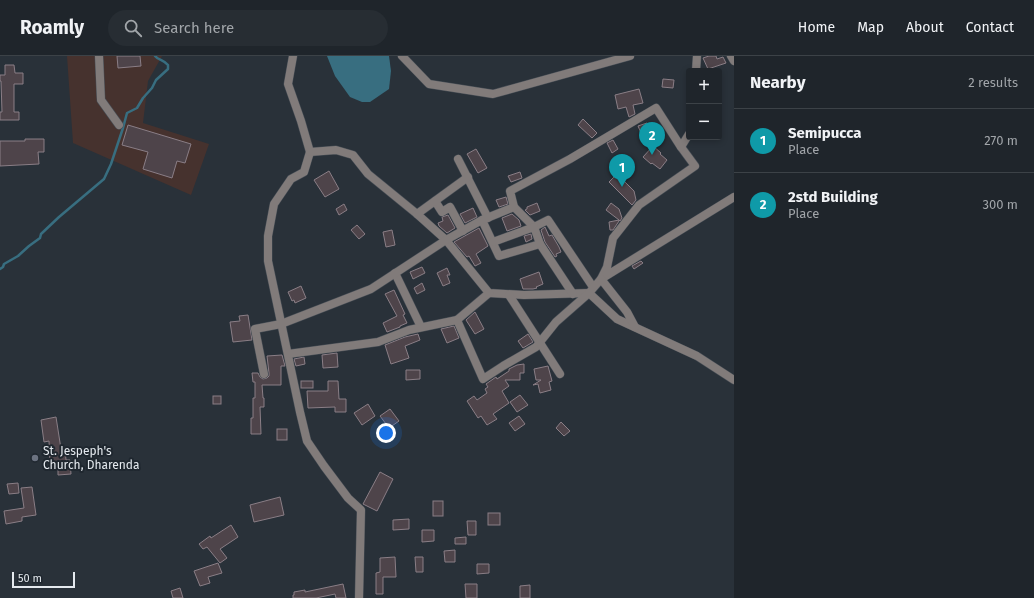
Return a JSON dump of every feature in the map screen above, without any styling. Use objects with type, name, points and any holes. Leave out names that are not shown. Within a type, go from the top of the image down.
[{"type":"street","points":[[99,56],[101,100],[119,126]]},
{"type":"street","points":[[293,56],[288,84],[310,152],[304,172],[291,179],[274,204],[268,236],[268,261],[307,441],[348,498],[361,510],[359,598]]},
{"type":"street","points":[[402,56],[429,84],[493,94],[630,56]]},
{"type":"street","points":[[696,68],[697,56]]},
{"type":"street","points":[[731,56],[734,61]]},
{"type":"street","points":[[457,320],[483,379],[536,347],[556,322],[591,290],[601,279],[607,267],[613,238],[639,205],[695,166],[656,108],[570,159],[510,191],[514,207],[534,227],[540,244],[573,294]]},
{"type":"street","points":[[681,147],[686,139]]},
{"type":"street","points":[[310,152],[336,150],[353,155],[368,174],[446,240],[489,293]]},
{"type":"street","points":[[458,159],[468,177],[485,219],[492,242],[499,256],[540,244]]},
{"type":"street","points":[[417,214],[468,177]]},
{"type":"street","points":[[601,279],[734,197]]},
{"type":"street","points":[[435,201],[442,212],[450,207],[463,231]]},
{"type":"street","points":[[264,374],[255,329],[281,324],[371,289],[446,240],[485,219],[514,207]]},
{"type":"street","points":[[492,242],[534,227],[548,220],[591,290],[617,319],[697,356],[734,380]]},
{"type":"street","points":[[395,273],[421,327]]},
{"type":"street","points":[[601,279],[627,312],[635,327]]},
{"type":"street","points":[[288,354],[378,342],[409,330],[457,320],[489,293],[524,295],[573,294],[591,290]]},
{"type":"street","points":[[509,294],[560,374]]},
{"type":"shaded area","points":[[67,56],[162,56],[148,81],[143,123],[209,144],[191,195],[73,143]]},
{"type":"water","points":[[327,56],[389,56],[391,71],[389,89],[370,102],[362,102],[350,97],[335,76]]},
{"type":"building","points":[[117,56],[140,56],[141,66],[118,68]]},
{"type":"building","points":[[716,56],[717,59],[723,57],[726,63],[708,68],[703,58]]},
{"type":"building","points":[[5,65],[14,65],[15,73],[23,73],[23,84],[14,84],[14,112],[19,112],[19,120],[0,120],[0,112],[2,112],[0,75],[5,75]]},
{"type":"building","points":[[663,79],[674,80],[673,88],[662,87]]},
{"type":"building","points":[[639,89],[643,103],[633,105],[635,114],[629,117],[626,107],[618,109],[615,95]]},
{"type":"building","points":[[583,119],[597,133],[592,138],[578,125]]},
{"type":"building","points":[[647,123],[649,130],[641,133],[638,126]]},
{"type":"building","points":[[128,125],[191,144],[185,163],[177,161],[172,178],[143,169],[148,152],[122,145]]},
{"type":"building","points":[[25,139],[44,139],[44,152],[38,152],[39,164],[0,166],[0,141],[25,141]]},
{"type":"building","points":[[613,140],[618,149],[612,153],[607,143]]},
{"type":"building","points":[[653,146],[667,160],[660,169],[643,157]]},
{"type":"building","points":[[476,149],[487,168],[478,173],[467,154]]},
{"type":"building","points":[[621,156],[628,166],[620,171],[613,162]]},
{"type":"building","points":[[329,171],[339,189],[325,197],[314,180]]},
{"type":"building","points":[[520,172],[522,178],[511,182],[508,176]]},
{"type":"building","points":[[617,174],[634,191],[636,200],[632,205],[609,182]]},
{"type":"building","points":[[506,197],[508,204],[499,207],[496,200]]},
{"type":"building","points":[[537,203],[540,211],[530,215],[525,210],[527,207]]},
{"type":"building","points":[[611,203],[619,209],[622,218],[620,221],[606,210]]},
{"type":"building","points":[[344,204],[347,210],[339,215],[336,209]]},
{"type":"building","points":[[473,208],[477,217],[465,223],[460,214]]},
{"type":"building","points":[[512,214],[519,220],[521,226],[507,231],[502,218]]},
{"type":"building","points":[[448,215],[455,228],[447,233],[439,226],[438,223],[443,221],[442,217]]},
{"type":"building","points":[[619,220],[613,230],[610,230],[609,222]]},
{"type":"building","points":[[357,225],[365,234],[359,239],[351,230]]},
{"type":"building","points":[[545,227],[549,236],[552,235],[561,252],[556,254],[557,256],[555,257],[545,242],[541,230]]},
{"type":"building","points":[[479,228],[488,246],[476,254],[481,263],[475,266],[469,256],[467,257],[454,242]]},
{"type":"building","points":[[392,230],[395,245],[386,247],[383,232]]},
{"type":"building","points":[[531,234],[532,239],[526,242],[524,236]]},
{"type":"building","points":[[641,261],[643,263],[634,269],[632,266]]},
{"type":"building","points":[[422,267],[425,273],[413,279],[410,272]]},
{"type":"building","points":[[447,268],[450,275],[447,275],[450,283],[443,286],[437,273]]},
{"type":"building","points":[[539,272],[543,284],[533,289],[523,289],[520,279]]},
{"type":"building","points":[[422,283],[425,290],[417,294],[414,288]]},
{"type":"building","points":[[301,286],[306,298],[295,303],[294,300],[292,301],[288,292]]},
{"type":"building","points":[[394,290],[405,314],[403,315],[407,323],[387,332],[383,323],[397,316],[385,294]]},
{"type":"building","points":[[475,312],[484,329],[475,334],[466,320]]},
{"type":"building","points":[[248,315],[252,340],[233,342],[230,322],[240,321],[239,316]]},
{"type":"building","points":[[454,326],[459,338],[447,343],[441,329]]},
{"type":"building","points":[[418,334],[420,340],[405,346],[409,358],[391,364],[385,345],[405,337]]},
{"type":"building","points":[[528,334],[533,342],[523,348],[518,341]]},
{"type":"building","points":[[337,353],[338,367],[323,368],[322,355]]},
{"type":"building","points":[[282,355],[285,366],[281,366],[281,385],[262,385],[264,407],[260,407],[261,434],[251,434],[253,398],[255,398],[255,382],[253,382],[252,373],[258,373],[263,379],[267,378],[269,373],[267,356]]},
{"type":"building","points":[[304,357],[305,364],[296,366],[294,359]]},
{"type":"building","points":[[524,364],[524,373],[520,373],[520,380],[505,380],[509,386],[502,391],[509,403],[493,414],[497,419],[487,425],[481,416],[478,418],[467,401],[474,396],[477,400],[487,393],[485,389],[488,387],[486,384],[496,377],[497,379],[509,371],[509,369],[517,365]]},
{"type":"building","points":[[548,366],[552,381],[549,382],[551,390],[540,393],[538,384],[533,385],[541,380],[536,380],[534,369]]},
{"type":"building","points":[[406,370],[420,370],[420,379],[406,380]]},
{"type":"building","points":[[301,381],[313,381],[313,388],[301,388]]},
{"type":"building","points":[[328,381],[338,381],[339,399],[346,399],[346,412],[335,412],[335,407],[308,408],[307,391],[328,391]]},
{"type":"building","points":[[520,395],[528,405],[517,412],[510,402]]},
{"type":"building","points":[[213,396],[221,396],[221,404],[213,404]]},
{"type":"building","points":[[368,404],[375,416],[362,425],[354,413]]},
{"type":"building","points":[[390,409],[399,421],[389,428],[380,416]]},
{"type":"building","points":[[519,416],[525,424],[515,431],[509,423]]},
{"type":"building","points":[[56,417],[61,449],[65,449],[66,460],[70,460],[71,474],[58,475],[58,466],[50,467],[49,441],[44,442],[41,420]]},
{"type":"building","points":[[561,422],[570,431],[564,436],[556,428]]},
{"type":"building","points":[[277,429],[287,429],[287,440],[277,440]]},
{"type":"building","points":[[380,472],[393,479],[377,511],[363,504]]},
{"type":"building","points":[[18,483],[19,493],[9,494],[7,484]]},
{"type":"building","points":[[32,487],[36,515],[22,517],[22,521],[6,524],[4,511],[24,508],[21,488]]},
{"type":"building","points":[[280,497],[284,515],[254,522],[250,505]]},
{"type":"building","points":[[433,501],[443,501],[443,516],[433,516]]},
{"type":"building","points":[[488,513],[500,513],[500,525],[488,525]]},
{"type":"building","points":[[409,519],[409,529],[393,530],[393,520]]},
{"type":"building","points":[[467,521],[476,521],[476,535],[468,535]]},
{"type":"building","points":[[231,525],[238,537],[220,549],[227,558],[220,563],[207,547],[203,549],[199,544],[210,536],[211,538]]},
{"type":"building","points":[[422,530],[434,530],[434,541],[422,542]]},
{"type":"building","points":[[466,537],[466,544],[455,544],[455,538]]},
{"type":"building","points":[[455,550],[455,562],[445,562],[444,551]]},
{"type":"building","points":[[395,557],[396,577],[383,577],[383,594],[376,594],[376,573],[380,572],[380,558]]},
{"type":"building","points":[[415,557],[423,557],[423,572],[416,572]]},
{"type":"building","points":[[218,563],[222,573],[208,577],[210,583],[200,586],[194,571]]},
{"type":"building","points":[[477,564],[489,564],[489,573],[477,574]]},
{"type":"building","points":[[343,584],[346,598],[336,598],[335,594],[316,598],[293,598],[294,592],[305,590],[305,592]]},
{"type":"building","points":[[465,584],[477,584],[477,598],[466,598]]},
{"type":"building","points":[[530,585],[530,598],[520,598],[520,586]]},
{"type":"building","points":[[180,588],[183,598],[173,598],[171,591]]},
{"type":"waterway","points":[[0,269],[4,264],[18,256],[40,238],[41,234],[59,217],[104,179],[111,164],[127,113],[137,108],[156,80],[168,69],[168,65],[155,56]]},
{"type":"place","name":"2std Building","points":[[652,155]]},
{"type":"place","name":"Semipucca","points":[[622,187]]},
{"type":"place","name":"St. Jespeph's Church, Dharenda","points":[[35,458]]}]
